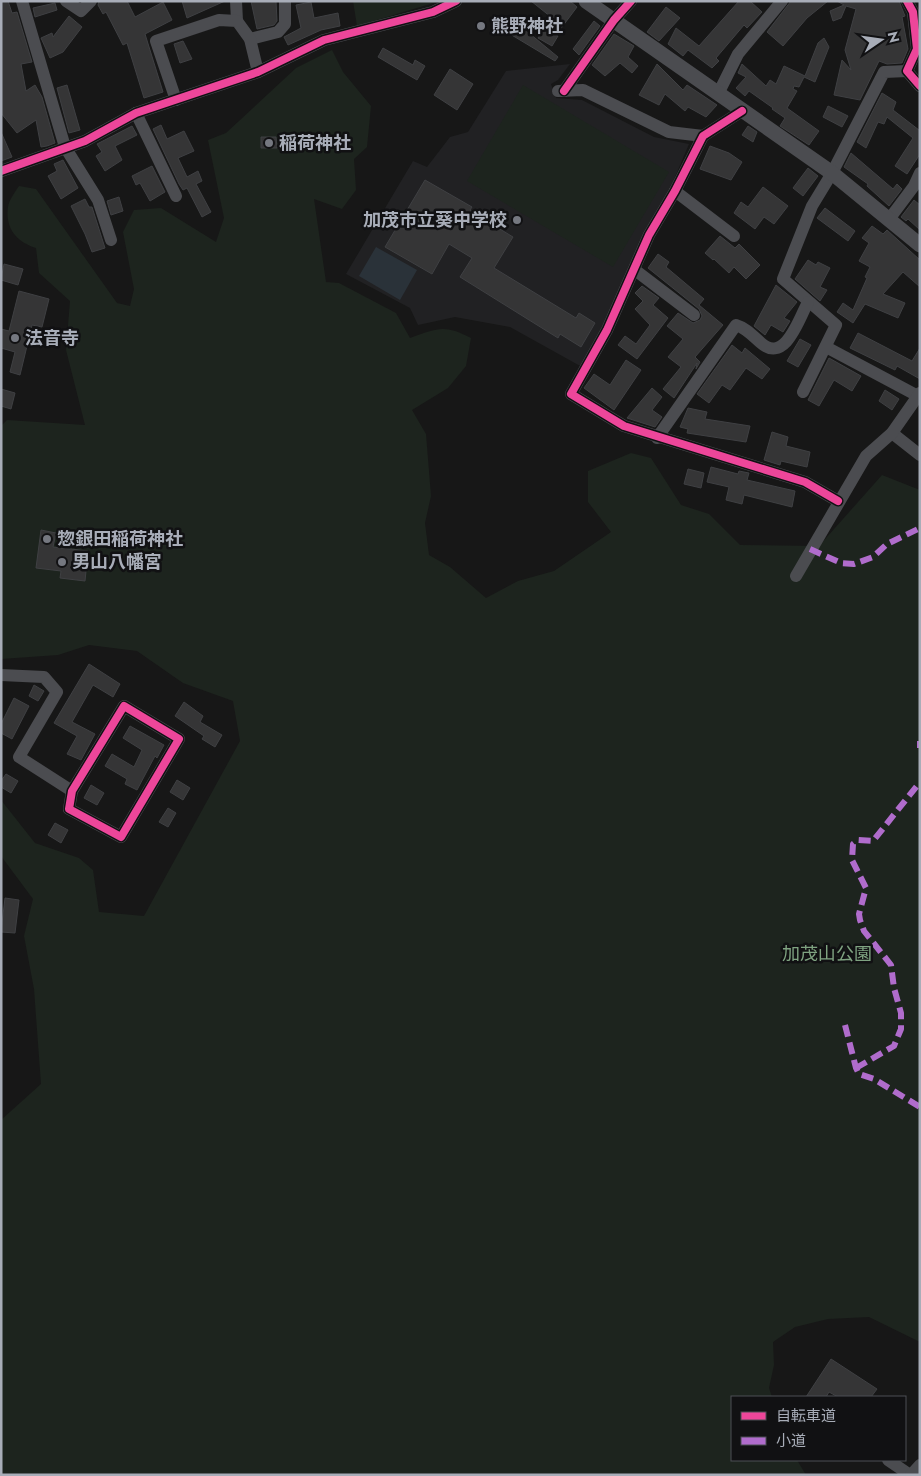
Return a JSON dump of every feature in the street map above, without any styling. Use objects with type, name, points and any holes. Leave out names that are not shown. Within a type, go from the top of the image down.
[{"type":"street","points":[[22,1],[65,147],[98,200],[112,240]]},
{"type":"street","points":[[66,1],[81,11],[91,1]]},
{"type":"street","points":[[236,1],[237,21],[250,38],[258,72]]},
{"type":"street","points":[[250,38],[278,32],[285,24],[285,1]]},
{"type":"street","points":[[1,171],[85,140],[136,113],[258,72],[324,40],[433,12],[456,1]]},
{"type":"street","points":[[586,1],[719,92],[832,173],[890,218],[920,245]]},
{"type":"street","points":[[631,1],[614,20],[561,91],[583,90],[669,132],[703,136]]},
{"type":"street","points":[[719,92],[738,54],[782,1]]},
{"type":"street","points":[[907,1],[913,12],[917,49],[907,71]]},
{"type":"street","points":[[176,100],[156,41],[219,20],[237,21]]},
{"type":"street","points":[[907,71],[920,86]]},
{"type":"street","points":[[803,392],[836,325],[783,279],[812,206],[832,173],[884,72],[907,71]]},
{"type":"street","points":[[742,110],[703,136],[675,192],[649,235],[607,330],[571,394],[624,426],[657,438],[805,482],[838,501]]},
{"type":"street","points":[[136,113],[176,196]]},
{"type":"street","points":[[890,218],[914,186],[920,173]]},
{"type":"street","points":[[675,192],[734,236]]},
{"type":"street","points":[[635,270],[694,315]]},
{"type":"street","points":[[657,438],[736,325],[743,327],[768,349],[775,350],[786,345],[808,302]]},
{"type":"street","points":[[796,576],[838,501],[866,456],[892,433],[919,395],[826,346]]},
{"type":"street","points":[[892,433],[920,455]]},
{"type":"street","points":[[1,675],[44,677],[57,692],[18,757],[72,791]]},
{"type":"street","points":[[124,706],[179,739],[121,837],[69,809],[72,791],[124,706]]},
{"type":"street","points":[[890,1461],[911,1475],[920,1464]]},
{"type":"shaded area","name":"加茂市立葵中学校","points":[[570,64],[558,80],[551,84],[556,98],[582,100],[654,137],[689,144],[664,203],[582,367],[510,327],[455,317],[418,325],[410,308],[346,274],[413,161],[427,167],[450,137],[468,132],[506,71]]},
{"type":"shaded area","points":[[376,247],[417,270],[400,300],[359,276]]},
{"type":"green space","points":[[353,1],[440,1],[357,26]]},
{"type":"green space","name":"加茂山公園","points":[[332,50],[343,72],[371,106],[367,147],[354,159],[356,190],[342,209],[314,199],[326,282],[339,283],[396,313],[410,338],[434,330],[447,329],[471,338],[466,366],[448,388],[412,410],[426,434],[431,496],[425,523],[429,555],[450,567],[486,598],[518,581],[554,571],[611,532],[588,502],[588,471],[631,453],[651,458],[681,505],[709,514],[740,545],[819,546],[882,475],[920,490],[920,1342],[869,1317],[828,1319],[795,1327],[773,1342],[774,1365],[769,1388],[772,1396],[731,1396],[731,1461],[798,1461],[806,1475],[1,1475],[1,1120],[41,1084],[34,989],[24,936],[33,899],[1,856],[1,800],[35,843],[79,858],[93,870],[99,912],[144,916],[240,741],[233,701],[183,683],[137,651],[89,645],[58,655],[1,659],[1,426],[7,420],[85,425],[66,350],[70,301],[39,273],[36,248],[18,238],[8,222],[9,204],[19,186],[36,189],[117,303],[130,306],[134,289],[123,232],[134,210],[161,208],[216,242],[224,218],[208,140],[226,133],[296,68]]},
{"type":"green space","points":[[523,85],[669,172],[613,267],[467,181]]},
{"type":"building","points":[[1,1],[8,1],[12,13],[17,12],[32,62],[21,64],[26,91],[35,85],[42,97],[55,143],[47,146],[41,147],[36,120],[17,133],[1,113]]},
{"type":"building","points":[[99,1],[127,1],[135,17],[163,2],[172,20],[145,34],[163,92],[144,98],[127,43],[123,45],[106,12],[103,14],[98,5]]},
{"type":"building","points":[[182,1],[225,1],[187,18]]},
{"type":"building","points":[[251,1],[276,1],[277,21],[274,25],[257,29]]},
{"type":"building","points":[[531,1],[570,1],[577,7],[556,35],[558,36],[552,46],[538,38],[551,17]]},
{"type":"building","points":[[739,1],[750,1],[762,12],[747,28],[744,25],[716,58],[719,61],[712,68],[688,50],[683,56],[668,44],[676,28],[699,46]]},
{"type":"building","points":[[791,1],[828,1],[807,18],[783,46],[767,32]]},
{"type":"building","points":[[837,1],[899,1],[905,16],[902,17],[908,49],[902,63],[887,64],[879,61],[860,100],[834,95],[842,60],[851,70],[845,50],[856,9],[846,6],[841,18],[833,21],[830,11],[844,5]]},
{"type":"building","points":[[311,2],[314,18],[338,13],[340,26],[321,30],[288,45],[284,37],[301,28],[296,5]]},
{"type":"building","points":[[55,3],[57,10],[35,17],[33,8]]},
{"type":"building","points":[[666,7],[680,18],[659,41],[647,32]]},
{"type":"building","points":[[69,16],[82,27],[63,52],[50,58],[41,38],[52,33],[53,37]]},
{"type":"building","points":[[594,21],[600,26],[579,55],[573,49]]},
{"type":"building","points":[[518,24],[558,57],[555,61],[510,34]]},
{"type":"building","points":[[614,34],[634,46],[628,57],[638,66],[632,73],[620,63],[605,76],[592,65]]},
{"type":"building","points":[[824,38],[829,47],[815,82],[804,77],[799,87],[794,86],[793,89],[797,91],[787,108],[819,131],[809,145],[780,126],[785,118],[773,108],[749,91],[745,96],[736,88],[746,77],[738,73],[742,64],[766,86],[770,80],[776,84],[784,66],[805,76],[818,43]]},
{"type":"building","points":[[183,41],[192,59],[180,63],[174,44]]},
{"type":"building","points":[[383,48],[413,65],[415,60],[425,66],[417,80],[378,57]]},
{"type":"building","points":[[657,64],[683,90],[687,85],[717,105],[706,117],[688,107],[685,111],[665,94],[659,105],[639,95]]},
{"type":"building","points":[[450,69],[473,84],[457,110],[434,95]]},
{"type":"building","points":[[67,85],[80,130],[69,133],[57,88]]},
{"type":"building","points":[[882,93],[896,102],[893,110],[919,130],[920,128],[920,154],[907,174],[895,166],[913,138],[887,117],[884,124],[878,122],[866,148],[857,142]]},
{"type":"building","points":[[828,106],[848,116],[842,127],[823,117]]},
{"type":"building","points":[[161,125],[167,139],[184,131],[194,151],[178,158],[187,177],[198,171],[202,181],[196,184],[211,212],[202,217],[187,188],[183,190],[179,184],[153,129]]},
{"type":"building","points":[[132,126],[137,135],[115,146],[122,160],[105,171],[96,156],[102,152],[97,144]]},
{"type":"building","points":[[748,126],[757,132],[753,142],[742,135]]},
{"type":"building","points":[[1,132],[12,157],[1,161]]},
{"type":"building","name":"稲荷神社","points":[[261,137],[276,137],[277,148],[261,148]]},
{"type":"building","points":[[710,146],[729,153],[742,162],[731,180],[700,169]]},
{"type":"building","points":[[851,153],[893,189],[897,184],[902,189],[889,206],[867,186],[868,184],[844,167]]},
{"type":"building","points":[[63,160],[78,188],[61,199],[48,176],[57,171],[54,164]]},
{"type":"building","points":[[152,166],[165,192],[150,201],[140,183],[136,185],[132,176]]},
{"type":"building","points":[[808,168],[818,176],[803,196],[793,188]]},
{"type":"building","points":[[425,180],[472,207],[470,210],[475,214],[513,237],[494,268],[576,318],[579,313],[595,323],[581,347],[560,334],[558,338],[460,277],[472,258],[449,244],[432,274],[385,247]]},
{"type":"building","points":[[763,187],[788,206],[774,224],[764,217],[755,229],[734,213],[741,202],[748,207]]},
{"type":"building","points":[[119,197],[123,211],[111,215],[107,201]]},
{"type":"building","points":[[85,199],[89,207],[92,207],[105,248],[92,252],[71,206]]},
{"type":"building","points":[[914,200],[920,205],[920,230],[908,219],[906,221],[901,217]]},
{"type":"building","points":[[825,208],[855,231],[848,241],[817,218]]},
{"type":"building","points":[[872,226],[883,234],[887,230],[920,260],[920,287],[903,272],[883,294],[905,303],[898,318],[865,304],[853,323],[837,312],[843,303],[853,310],[867,278],[865,277],[870,267],[859,261],[869,243],[862,238]]},
{"type":"building","points":[[720,236],[735,248],[739,244],[760,265],[746,279],[734,267],[729,273],[705,253]]},
{"type":"building","points":[[658,254],[669,262],[666,267],[704,299],[699,305],[723,325],[695,357],[700,362],[696,369],[697,363],[674,398],[663,389],[681,367],[668,357],[683,339],[667,326],[678,313],[693,323],[700,320],[702,316],[699,309],[648,268]]},
{"type":"building","points":[[808,260],[816,265],[818,262],[830,268],[820,287],[827,290],[820,301],[795,279]]},
{"type":"building","points":[[4,264],[23,269],[18,285],[1,280]]},
{"type":"building","points":[[776,285],[797,302],[784,318],[790,321],[783,332],[771,325],[765,335],[754,326]]},
{"type":"building","points":[[642,286],[659,298],[653,305],[668,318],[637,359],[618,345],[625,336],[636,344],[650,325],[635,309],[643,301],[635,293]]},
{"type":"building","name":"法音寺","points":[[19,291],[49,299],[42,327],[32,325],[20,375],[10,372],[15,352],[1,348],[1,329],[9,331]]},
{"type":"building","points":[[858,333],[912,361],[920,348],[920,379],[897,366],[895,370],[850,348]]},
{"type":"building","points":[[800,339],[811,345],[798,367],[787,361]]},
{"type":"building","points":[[732,345],[742,353],[745,348],[770,369],[762,379],[746,368],[730,390],[722,385],[709,403],[697,394]]},
{"type":"building","points":[[829,358],[861,376],[852,391],[834,380],[819,406],[808,400]]},
{"type":"building","points":[[626,360],[641,370],[614,410],[584,388],[594,374],[610,385]]},
{"type":"building","points":[[652,388],[662,397],[652,410],[662,417],[655,427],[627,418]]},
{"type":"building","points":[[1,389],[15,393],[11,409],[1,406]]},
{"type":"building","points":[[885,390],[899,399],[892,410],[879,401]]},
{"type":"building","points":[[688,408],[707,412],[705,419],[750,426],[746,442],[687,433],[688,429],[680,427]]},
{"type":"building","points":[[772,432],[788,437],[786,446],[810,452],[807,467],[781,461],[780,465],[764,460]]},
{"type":"building","points":[[711,467],[738,474],[739,471],[749,473],[747,480],[795,491],[792,507],[744,495],[742,504],[726,500],[729,487],[707,482]]},
{"type":"building","points":[[688,469],[704,473],[701,488],[684,484]]},
{"type":"building","name":"男山八幡宮","points":[[41,530],[56,533],[53,547],[88,551],[85,581],[60,578],[61,571],[36,568]]},
{"type":"building","points":[[89,664],[120,684],[113,697],[93,685],[72,722],[95,734],[81,760],[67,754],[77,736],[54,723]]},
{"type":"building","points":[[34,685],[44,691],[38,701],[29,696]]},
{"type":"building","points":[[14,698],[29,706],[12,739],[1,733],[1,724]]},
{"type":"building","points":[[184,702],[203,716],[200,722],[222,735],[215,747],[202,739],[204,736],[175,716]]},
{"type":"building","points":[[130,726],[164,745],[157,758],[155,756],[137,790],[125,784],[127,779],[105,766],[112,754],[134,767],[142,750],[123,738]]},
{"type":"building","points":[[6,774],[18,781],[11,793],[1,787],[1,781]]},
{"type":"building","points":[[177,780],[190,788],[183,800],[170,792]]},
{"type":"building","points":[[91,785],[104,793],[97,805],[84,798]]},
{"type":"building","points":[[168,808],[176,813],[168,827],[159,822]]},
{"type":"building","points":[[55,823],[68,830],[61,843],[48,835]]},
{"type":"building","points":[[5,898],[19,900],[15,933],[1,932]]},
{"type":"building","points":[[831,1359],[877,1389],[872,1396],[836,1396],[829,1392],[827,1396],[807,1396]]},
{"type":"marked path","points":[[810,549],[841,563],[854,564],[873,557],[887,544],[920,528]]},
{"type":"marked path","points":[[920,741],[920,748]]},
{"type":"marked path","points":[[856,1068],[894,1046],[901,1029],[901,1013],[894,988],[891,965],[864,931],[860,920],[859,914],[866,888],[852,860],[853,844],[858,840],[873,841],[920,782]]},
{"type":"marked path","points":[[845,1025],[859,1074],[874,1079],[920,1107]]},
{"type":"cycle path","points":[[1,171],[85,141],[136,113],[258,72],[324,40],[433,12],[456,1]]},
{"type":"cycle path","points":[[564,91],[614,20],[631,1]]},
{"type":"cycle path","points":[[907,1],[913,12],[917,49],[907,71],[920,86]]},
{"type":"cycle path","points":[[742,111],[703,136],[675,191],[649,235],[607,330],[571,394],[624,426],[805,482],[838,501]]},
{"type":"cycle path","points":[[124,706],[179,739],[121,837],[69,809],[72,791],[124,706]]},
{"type":"place","name":"熊野神社","points":[[481,26]]},
{"type":"place","name":"稲荷神社","points":[[269,143]]},
{"type":"place","name":"加茂市立葵中学校","points":[[517,220]]},
{"type":"place","name":"法音寺","points":[[15,338]]},
{"type":"place","name":"惣銀田稲荷神社","points":[[47,539]]},
{"type":"place","name":"男山八幡宮","points":[[62,562]]}]
